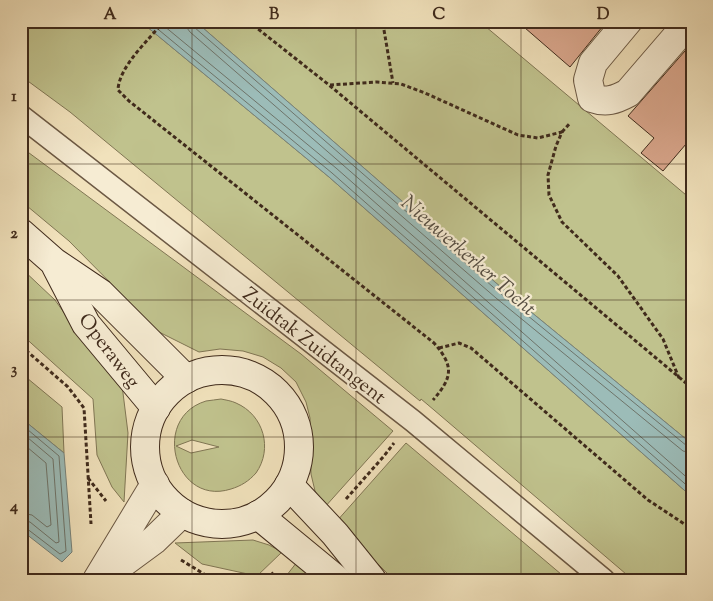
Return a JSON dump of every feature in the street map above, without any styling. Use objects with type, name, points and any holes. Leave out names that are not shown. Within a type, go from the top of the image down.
[{"type":"main road","points":[[628,21],[594,63],[588,80],[592,98],[602,101],[615,100],[628,93],[690,21]]},
{"type":"main road","name":"Operaweg","points":[[21,234],[54,262],[100,293],[186,379]]},
{"type":"main road","name":"Operaweg","points":[[54,262],[86,324],[156,408]]},
{"type":"main road","points":[[209,371],[246,373],[267,384],[285,401],[296,423],[298,462],[289,485],[276,502],[258,515],[240,522],[220,524],[200,521],[182,513],[162,495],[155,484],[149,472],[145,446],[148,426],[156,408],[168,392],[186,379],[209,371]]},
{"type":"main road","points":[[98,580],[155,484]]},
{"type":"main road","points":[[289,485],[335,534],[372,580]]},
{"type":"main road","points":[[98,580],[154,540],[182,513]]},
{"type":"main road","points":[[258,515],[337,580]]},
{"type":"lane","name":"Zuidtak Zuidtangent","points":[[21,116],[413,421],[604,580]]},
{"type":"path","points":[[140,50],[164,21]]},
{"type":"path","points":[[248,21],[329,85],[692,388]]},
{"type":"path","points":[[384,30],[393,83]]},
{"type":"path","points":[[329,85],[376,82],[401,84],[518,136],[538,138],[562,132],[548,175],[549,195],[562,222],[618,276],[663,339],[680,378]]},
{"type":"path","points":[[439,348],[459,343],[470,348],[648,500],[692,529]]},
{"type":"path","points":[[21,346],[68,387],[84,408],[88,477]]},
{"type":"path","points":[[159,578],[204,574],[232,577],[237,580]]},
{"type":"green space","points":[[21,21],[140,21],[329,177],[692,497],[692,580],[633,580],[421,399],[420,401],[70,112],[21,76]]},
{"type":"green space","points":[[195,21],[479,21],[692,200],[692,444],[503,289]]},
{"type":"green space","points":[[21,147],[301,354],[393,431],[324,508],[315,491],[311,474],[310,418],[306,402],[296,382],[281,368],[263,357],[243,351],[220,349],[199,352],[159,332],[69,241],[21,201]]},
{"type":"green space","points":[[21,268],[55,300],[77,331],[122,385],[128,433],[124,502],[112,487],[97,455],[93,399],[21,334]]},
{"type":"green space","points":[[21,373],[62,407],[64,453],[21,418]]},
{"type":"green space","points":[[221,399],[246,408],[253,416],[263,434],[265,443],[264,454],[256,473],[248,481],[231,489],[212,491],[196,485],[184,474],[176,458],[175,441],[178,424],[189,410],[206,401]],"holes":[[[192,440],[219,447],[191,453],[176,446]]]},
{"type":"green space","points":[[406,443],[568,580],[394,580],[336,522]]},
{"type":"green space","points":[[253,540],[282,552],[257,576],[202,564],[175,543]]},
{"type":"green space","points":[[297,562],[318,580],[283,580]]},
{"type":"water","points":[[140,21],[195,21],[503,289],[692,444],[692,497],[329,177]]},
{"type":"water","points":[[21,418],[64,453],[72,552],[62,562],[21,530]]},
{"type":"building","points":[[517,21],[607,21],[570,67]]},
{"type":"building","points":[[692,43],[692,137],[663,171],[641,153],[654,138],[628,116]]},
{"type":"water label","name":"Nieuwerkerker Tocht","points":[[469,255]]}]
